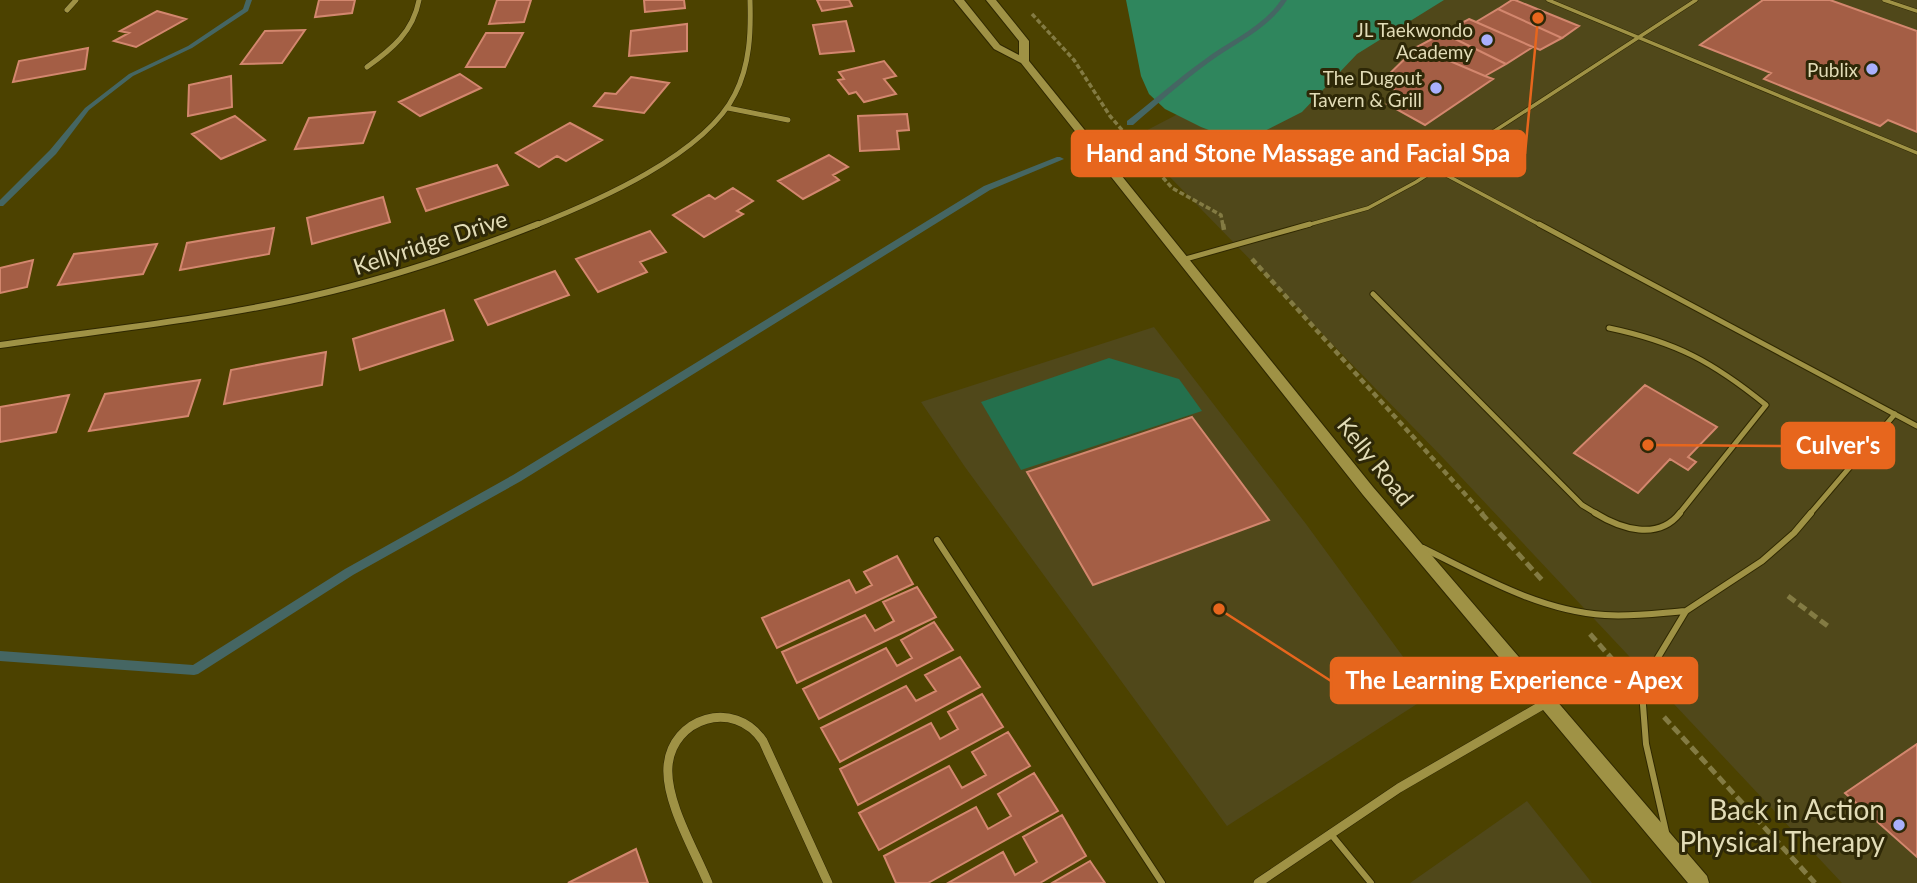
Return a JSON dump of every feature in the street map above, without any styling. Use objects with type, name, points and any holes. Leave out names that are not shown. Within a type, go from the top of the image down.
[{"type":"main road","name":"Kelly Road","points":[[959,0],[996,47],[1024,61],[1411,542],[1700,883]]},
{"type":"main road","name":"Kelly Road","points":[[990,0],[1024,41],[1024,61]]},
{"type":"street","points":[[67,10],[76,0]]},
{"type":"street","points":[[367,67],[392,49],[413,26],[419,0]]},
{"type":"street","name":"Kellyridge Drive","points":[[0,345],[250,309],[371,282],[489,245],[616,190],[685,147],[728,108],[742,79],[752,35],[750,0]]},
{"type":"street","points":[[728,108],[788,120]]},
{"type":"street","points":[[1258,883],[1330,833],[1488,734],[1546,703]]},
{"type":"street","points":[[708,883],[669,783],[667,764],[674,745],[686,730],[704,720],[724,716],[753,727],[763,741],[828,883]]},
{"type":"lane","points":[[1548,0],[1917,153]]},
{"type":"lane","points":[[1182,260],[1368,208],[1435,169],[1696,0]]},
{"type":"lane","points":[[1884,0],[1917,11]]},
{"type":"lane","points":[[1435,169],[1917,426]]},
{"type":"lane","points":[[1373,294],[1582,505],[1615,526],[1648,531],[1673,522],[1766,405],[1707,358],[1656,337],[1609,328]]},
{"type":"lane","points":[[1670,849],[1646,744],[1642,692],[1648,674],[1686,611],[1762,561],[1794,533],[1895,414]]},
{"type":"lane","points":[[937,540],[1162,883]]},
{"type":"lane","points":[[1411,542],[1503,586],[1593,614],[1686,611]]},
{"type":"lane","points":[[1330,833],[1371,883]]},
{"type":"path","points":[[1030,12],[1074,60],[1110,116],[1172,188],[1221,215],[1222,228]]},
{"type":"path","points":[[1255,263],[1545,584]]},
{"type":"path","points":[[1788,596],[1829,627]]},
{"type":"path","points":[[1589,633],[1630,679]]},
{"type":"path","points":[[1657,709],[1815,883]]},
{"type":"shaded area","points":[[1428,0],[1917,0],[1917,883],[1842,883],[1445,460],[1132,138],[1178,114],[1337,55]]},
{"type":"shaded area","points":[[1154,327],[1306,524],[1431,695],[1227,826],[965,467],[921,402]]},
{"type":"shaded area","points":[[1527,801],[1592,883],[1410,883]]},
{"type":"green space","points":[[1126,0],[1444,0],[1357,54],[1302,112],[1251,138],[1235,140],[1165,109],[1149,94],[1141,76]]},
{"type":"green space","points":[[1109,358],[1179,379],[1202,411],[1021,470],[981,402]]},
{"type":"building","points":[[319,0],[355,0],[352,13],[315,17]]},
{"type":"building","points":[[497,0],[531,0],[524,22],[489,24]]},
{"type":"building","points":[[644,0],[684,0],[685,8],[645,12]]},
{"type":"building","points":[[817,0],[849,0],[852,6],[822,11]]},
{"type":"building","points":[[1512,0],[1579,26],[1562,38],[1498,9]]},
{"type":"building","points":[[1763,0],[1830,0],[1917,31],[1917,132],[1888,120],[1880,126],[1764,79],[1771,73],[1700,45]]},
{"type":"building","points":[[1498,9],[1562,38],[1540,50],[1476,22]]},
{"type":"building","points":[[157,11],[186,19],[136,47],[114,41],[129,33],[120,31]]},
{"type":"building","name":"JL Taekwondo Academy","points":[[1469,19],[1533,47],[1506,64],[1443,33]]},
{"type":"building","points":[[846,21],[854,51],[820,54],[813,25]]},
{"type":"building","points":[[687,24],[687,51],[629,56],[631,31]]},
{"type":"building","points":[[305,30],[282,63],[241,64],[265,31]]},
{"type":"building","points":[[486,33],[523,33],[505,67],[466,67]]},
{"type":"building","points":[[1443,33],[1506,64],[1485,76],[1417,47]]},
{"type":"building","name":"The Dugout Tavern & Grill","points":[[1417,47],[1493,79],[1425,125],[1387,104],[1401,94],[1381,82]]},
{"type":"building","points":[[88,48],[85,69],[13,82],[19,61]]},
{"type":"building","points":[[884,61],[896,76],[884,79],[896,94],[864,102],[856,92],[849,94],[838,80],[844,79],[839,72]]},
{"type":"building","points":[[460,74],[481,88],[420,116],[399,102]]},
{"type":"building","points":[[231,76],[232,107],[188,116],[189,85]]},
{"type":"building","points":[[631,77],[669,83],[644,113],[594,106],[605,93],[616,94]]},
{"type":"building","points":[[375,112],[363,143],[295,149],[309,118]]},
{"type":"building","points":[[907,114],[909,130],[897,131],[899,149],[860,151],[858,116]]},
{"type":"building","points":[[235,116],[265,140],[221,159],[192,134]]},
{"type":"building","points":[[570,123],[602,140],[566,161],[557,156],[539,167],[516,153]]},
{"type":"building","points":[[829,155],[848,167],[833,175],[839,180],[803,199],[778,181]]},
{"type":"building","points":[[497,165],[508,185],[426,211],[417,189]]},
{"type":"building","points":[[733,188],[753,201],[737,211],[743,214],[704,237],[673,215],[709,195],[715,199]]},
{"type":"building","points":[[383,197],[390,222],[312,244],[307,218]]},
{"type":"building","points":[[274,228],[269,254],[180,270],[187,243]]},
{"type":"building","points":[[650,231],[666,252],[640,262],[647,272],[598,292],[576,259]]},
{"type":"building","points":[[157,244],[143,274],[58,285],[74,254]]},
{"type":"building","points":[[33,260],[27,287],[0,293],[0,268]]},
{"type":"building","points":[[555,271],[569,295],[488,325],[475,300]]},
{"type":"building","points":[[444,310],[453,340],[360,370],[353,339]]},
{"type":"building","points":[[326,352],[322,385],[224,404],[231,370]]},
{"type":"building","points":[[200,380],[188,416],[89,431],[105,394]]},
{"type":"building","points":[[1645,385],[1717,427],[1688,457],[1696,462],[1688,470],[1670,459],[1638,493],[1574,453]]},
{"type":"building","points":[[69,395],[56,432],[0,442],[0,407]]},
{"type":"building","points":[[1192,417],[1269,520],[1093,585],[1027,472]]},
{"type":"building","points":[[897,556],[913,584],[777,648],[762,618],[849,580],[856,593],[872,585],[864,572]]},
{"type":"building","points":[[917,587],[936,617],[797,683],[782,652],[865,615],[875,631],[894,621],[883,602]]},
{"type":"building","points":[[934,622],[953,650],[819,719],[803,689],[886,648],[897,666],[912,658],[901,640]]},
{"type":"building","points":[[960,657],[980,687],[840,762],[821,728],[906,686],[916,701],[936,691],[925,675]]},
{"type":"building","points":[[982,694],[1003,727],[858,805],[840,769],[931,723],[940,739],[958,729],[948,712]]},
{"type":"building","points":[[1008,732],[1030,766],[879,850],[859,813],[949,766],[962,788],[986,775],[972,752]]},
{"type":"building","name":"Back in Action Physical Therapy","points":[[1917,744],[1917,857],[1845,793]]},
{"type":"building","points":[[1034,773],[1058,811],[928,883],[896,883],[884,856],[976,807],[988,829],[1011,816],[998,794]]},
{"type":"building","points":[[1062,815],[1086,856],[1040,883],[948,883],[1003,852],[1015,875],[1037,862],[1023,837]]},
{"type":"building","points":[[636,849],[648,883],[568,883]]},
{"type":"building","points":[[1090,861],[1105,883],[1052,883]]},
{"type":"waterway","points":[[0,204],[53,152],[87,109],[131,75],[190,47],[246,10],[249,0]]},
{"type":"waterway","points":[[1130,123],[1205,62],[1262,25],[1284,0]]},
{"type":"waterway","points":[[0,656],[194,670],[349,572],[517,478],[987,188],[1060,159]]},
{"type":"place","name":"Hand and Stone Massage and Facial Spa","points":[[1538,18]]},
{"type":"place","name":"JL Taekwondo Academy","points":[[1487,40]]},
{"type":"place","name":"Publix","points":[[1872,69]]},
{"type":"place","name":"The Dugout Tavern & Grill","points":[[1436,88]]},
{"type":"place","name":"Culver's","points":[[1648,445]]},
{"type":"place","name":"The Learning Experience - Apex","points":[[1219,609]]},
{"type":"place","name":"Back in Action Physical Therapy","points":[[1899,825]]}]
